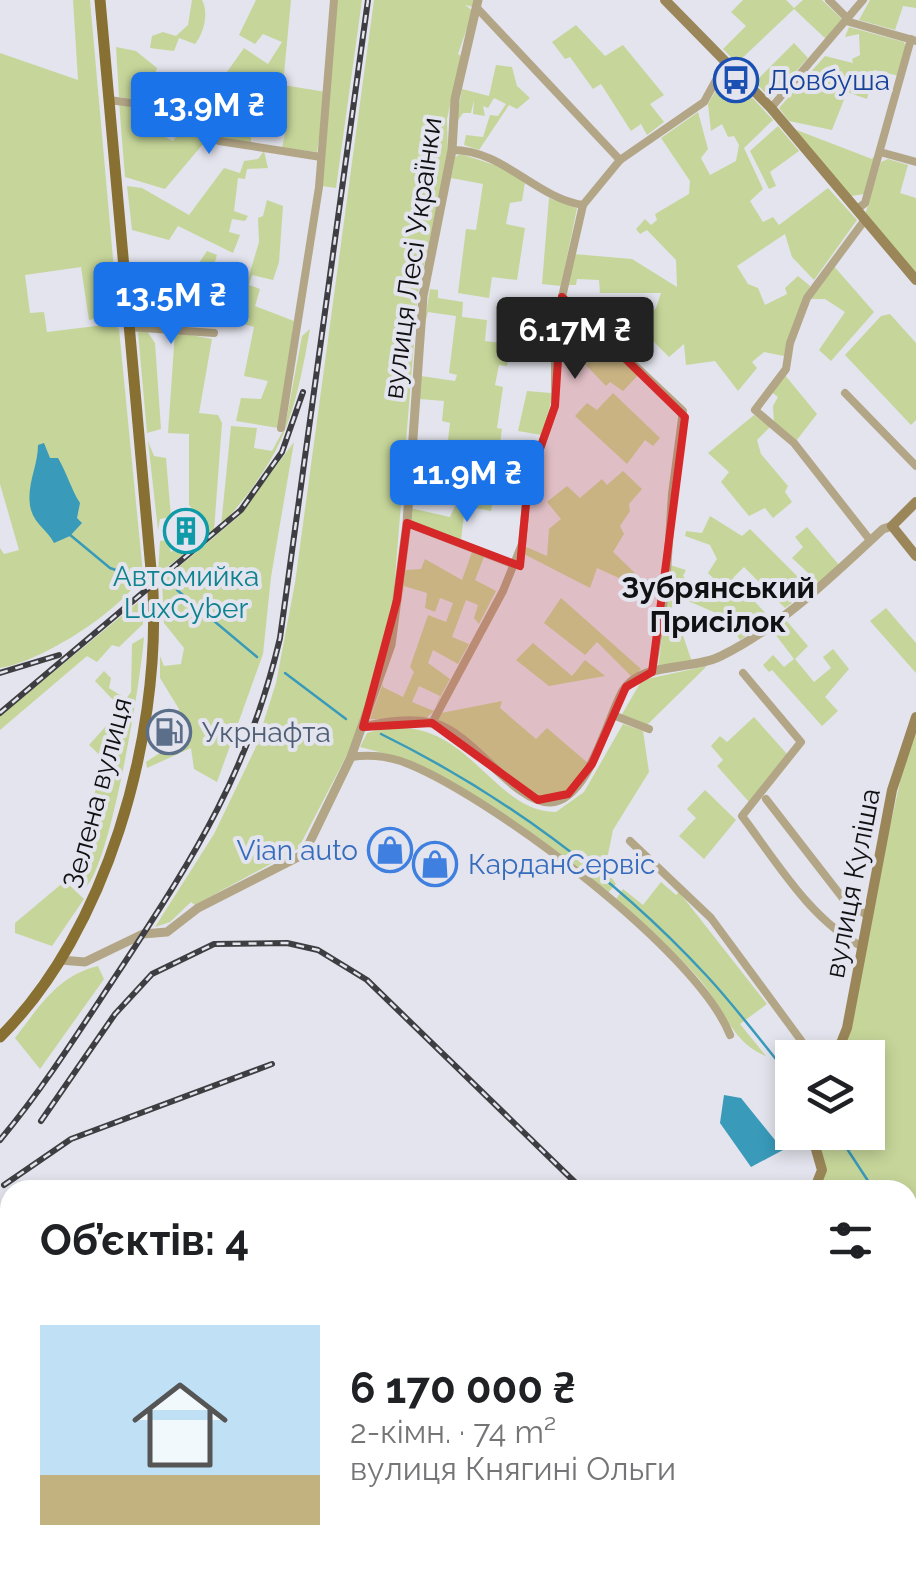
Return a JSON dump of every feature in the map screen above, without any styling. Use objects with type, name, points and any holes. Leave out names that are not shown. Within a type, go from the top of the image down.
[{"type":"main road","name":"Зелена вулиця","points":[[2,1030],[60,960],[100,891],[150,692],[153,592],[100,0]]},
{"type":"main road","points":[[666,0],[771,108],[916,280]]},
{"type":"main road","points":[[916,502],[892,526],[916,556]]},
{"type":"main road","name":"вулиця Куліша","points":[[843,1040],[892,790],[916,717]]},
{"type":"main road","points":[[816,1150],[822,1170],[818,1180]]},
{"type":"street","points":[[281,428],[320,157],[334,0]]},
{"type":"street","points":[[829,0],[847,20],[913,40],[865,203],[856,210]]},
{"type":"street","points":[[771,108],[863,0]]},
{"type":"street","points":[[478,4],[620,160]]},
{"type":"street","name":"вулиця Лесі Українки","points":[[60,960],[85,962],[144,934],[166,932],[198,908],[304,854],[351,757],[391,645],[406,523],[424,296],[452,150],[456,99],[478,4]]},
{"type":"street","points":[[432,723],[522,544],[528,483],[556,406],[554,328],[583,205],[620,160],[704,102],[726,62]]},
{"type":"street","points":[[109,100],[162,107],[219,141],[320,157]]},
{"type":"street","points":[[452,150],[500,161],[552,195],[583,205]]},
{"type":"street","points":[[880,152],[916,162]]},
{"type":"street","points":[[864,221],[807,298],[790,343],[786,369],[755,410],[794,443],[870,540]]},
{"type":"street","points":[[562,296],[684,411],[672,494],[666,588],[652,672]]},
{"type":"street","points":[[129,327],[214,333]]},
{"type":"street","points":[[845,393],[916,466]]},
{"type":"street","points":[[406,523],[514,564]]},
{"type":"street","points":[[364,727],[432,723],[473,747],[522,791],[547,802],[557,801],[576,786],[592,764],[630,682],[652,672],[724,655],[817,592],[870,540],[892,526]]},
{"type":"street","points":[[743,673],[801,742],[742,816],[818,913],[837,932],[863,946]]},
{"type":"street","points":[[613,715],[650,729]]},
{"type":"street","points":[[351,757],[370,754],[410,764],[471,797],[559,858],[696,980],[720,1010],[730,1035]]},
{"type":"street","points":[[766,798],[848,904],[868,916]]},
{"type":"street","points":[[630,840],[710,918],[801,1040]]},
{"type":"highlighted area","points":[[562,297],[685,417],[652,672],[626,687],[592,764],[568,794],[538,800],[432,723],[363,727],[397,600],[407,523],[520,566],[528,483],[555,406]]},
{"type":"green space","points":[[73,0],[90,0],[118,315],[89,320],[81,267],[25,275],[30,313],[44,312],[47,332],[112,324],[119,329],[143,574],[118,603],[79,632],[37,656],[0,668],[0,548],[4,554],[19,550],[0,484],[0,53],[78,80]]},
{"type":"green space","points":[[192,0],[202,0],[205,11],[203,29],[195,44],[179,38],[174,51],[150,48],[152,36],[163,32],[176,36],[188,25]]},
{"type":"green space","points":[[256,0],[291,0],[283,85],[326,92],[317,152],[282,148],[286,129],[281,115],[251,112],[251,145],[226,140],[178,112],[194,95],[224,117],[248,85],[227,72],[244,48],[268,64],[282,42],[263,34],[255,44],[239,35]]},
{"type":"green space","points":[[337,0],[362,0],[336,188],[322,186]]},
{"type":"green space","points":[[374,0],[475,0],[474,7],[465,5],[473,11],[458,54],[461,56],[447,119],[448,155],[418,293],[390,640],[349,751],[298,849],[195,905],[191,902],[170,922],[155,927],[214,834],[255,749],[276,683],[295,583]]},
{"type":"green space","points":[[743,0],[786,0],[794,8],[803,0],[822,0],[842,19],[826,39],[794,9],[737,63],[723,49],[746,26],[731,12]]},
{"type":"green space","points":[[870,0],[916,0],[916,8],[903,6],[895,30],[859,20]]},
{"type":"green space","points":[[576,25],[605,56],[623,45],[664,95],[650,104],[664,122],[647,135],[641,124],[631,131],[601,84],[593,89],[570,57],[565,59],[552,42]]},
{"type":"green space","points":[[849,27],[904,42],[899,76],[874,70],[867,99],[847,92],[832,130],[789,121],[779,108],[825,56],[853,63],[852,59],[860,55],[859,34],[845,37]]},
{"type":"green space","points":[[794,43],[808,58],[771,99],[755,82]]},
{"type":"green space","points":[[116,47],[136,51],[157,68],[146,101],[119,97]]},
{"type":"green space","points":[[496,65],[512,67],[517,86],[530,98],[517,109],[509,105],[479,150],[464,145],[466,135],[483,137],[490,115],[498,116],[506,104],[494,98],[488,108],[483,106],[485,116],[473,114],[474,100],[471,113],[463,113],[456,123],[462,89],[489,96]]},
{"type":"green space","points":[[724,76],[733,77],[773,120],[744,148],[763,189],[750,201],[763,222],[773,217],[779,225],[828,188],[857,220],[814,280],[792,257],[785,234],[737,266],[748,284],[758,288],[765,305],[787,294],[785,288],[798,276],[810,286],[784,356],[764,352],[752,362],[757,368],[738,391],[715,361],[686,365],[684,344],[669,357],[639,327],[656,308],[661,293],[600,293],[599,280],[577,279],[576,285],[569,285],[574,254],[632,259],[677,287],[676,260],[647,230],[640,234],[636,229],[645,219],[651,225],[657,220],[655,214],[689,194],[690,181],[661,138],[698,112],[708,149],[701,158],[710,175],[736,161],[739,145],[734,136],[728,137],[722,124],[711,131],[708,104]]},
{"type":"green space","points":[[119,102],[164,116],[158,133],[173,141],[183,127],[208,138],[165,189],[125,177]]},
{"type":"green space","points":[[778,126],[799,151],[770,172],[776,186],[769,189],[750,151]]},
{"type":"green space","points":[[794,129],[872,159],[877,153],[864,194],[851,196]]},
{"type":"green space","points":[[264,151],[268,168],[247,169],[245,179],[238,178],[234,211],[248,216],[245,221],[232,219],[229,232],[240,235],[233,253],[178,226],[169,240],[132,230],[127,186],[142,188],[189,215],[224,168],[240,173],[244,161],[258,159]]},
{"type":"green space","points":[[461,154],[504,168],[525,182],[522,201],[510,203],[506,224],[525,228],[517,280],[492,277],[489,298],[458,293],[466,229],[476,230],[483,184],[451,178],[455,157]]},
{"type":"green space","points":[[888,159],[908,165],[900,193],[916,198],[916,276],[864,218],[881,162]]},
{"type":"green space","points":[[549,198],[577,208],[561,286],[542,284]]},
{"type":"green space","points":[[267,200],[283,206],[279,262],[273,280],[252,275],[249,285],[260,289],[255,306],[294,321],[278,428],[236,421],[241,398],[261,399],[268,381],[244,376],[254,327],[221,317],[230,278],[248,279],[259,242],[258,218],[263,216]]},
{"type":"green space","points":[[207,251],[217,255],[209,281],[224,287],[215,323],[209,327],[211,312],[194,308],[190,324],[173,323],[174,301]]},
{"type":"green space","points":[[832,264],[874,312],[831,361],[819,350],[845,312],[825,299],[811,299]]},
{"type":"green space","points":[[430,289],[438,290],[438,298],[463,302],[462,317],[487,320],[485,341],[510,344],[507,366],[499,365],[495,385],[503,387],[497,428],[502,429],[491,511],[465,506],[461,540],[409,521],[410,508],[450,517],[462,491],[467,491],[469,469],[445,465],[450,423],[442,421],[444,401],[419,399],[421,376],[455,381],[457,375],[449,373],[456,316],[428,312],[423,331]]},
{"type":"green space","points":[[890,314],[916,343],[916,420],[911,425],[845,355],[881,316]]},
{"type":"green space","points":[[310,329],[283,435],[259,478],[221,526],[231,426],[257,428],[254,448],[272,451],[285,427],[302,336]]},
{"type":"green space","points":[[147,331],[155,343],[161,429],[147,433],[138,332]]},
{"type":"green space","points":[[175,332],[212,339],[199,413],[218,415],[222,423],[214,531],[158,574],[160,541],[167,540],[171,552],[207,527],[189,505],[189,434],[168,433]]},
{"type":"green space","points":[[606,338],[642,371],[623,391],[610,382],[606,386],[584,363]]},
{"type":"green space","points":[[784,374],[817,414],[796,441],[774,424],[773,406],[778,397],[770,391]]},
{"type":"green space","points":[[551,378],[553,395],[542,435],[518,431],[527,391],[551,393]]},
{"type":"green space","points":[[613,393],[660,438],[653,446],[645,440],[627,464],[575,416],[587,403],[597,410]]},
{"type":"green space","points":[[754,415],[771,426],[757,440],[761,454],[788,486],[785,492],[792,502],[773,518],[765,508],[749,516],[721,482],[729,472],[708,453]]},
{"type":"green space","points":[[148,441],[154,456],[166,458],[171,517],[160,519],[158,530]]},
{"type":"green space","points":[[294,442],[271,577],[263,654],[217,782],[194,769],[191,748],[147,768],[146,762],[172,745],[179,709],[160,678],[160,656],[164,666],[181,664],[184,648],[164,623],[162,581],[239,516]]},
{"type":"green space","points":[[623,471],[642,489],[629,504],[630,511],[620,526],[624,534],[613,552],[635,573],[630,583],[597,568],[590,588],[522,553],[524,546],[547,556],[549,529],[561,519],[547,502],[567,486],[580,498],[602,479],[607,485]]},
{"type":"green space","points":[[710,516],[742,536],[750,529],[810,589],[796,599],[785,590],[782,593],[792,603],[785,608],[744,567],[733,578],[771,619],[740,640],[725,617],[686,600],[683,588],[675,589],[672,608],[666,610],[670,565],[686,570],[683,576],[707,599],[720,585],[708,573],[717,559],[710,545],[685,536],[686,531],[702,533]]},
{"type":"green space","points":[[807,527],[839,565],[820,584],[792,558],[803,547],[795,537]]},
{"type":"green space","points":[[472,552],[484,557],[475,580],[496,591],[479,624],[474,618],[478,605],[466,600],[452,637],[469,644],[458,664],[433,650],[428,663],[450,679],[435,707],[440,696],[419,686],[412,702],[434,711],[424,720],[370,719],[383,683],[383,687],[403,697],[414,672],[410,667],[428,615],[446,622],[453,603],[440,598],[435,612],[425,608],[427,593],[404,586],[402,600],[406,562],[406,570],[421,569],[425,559],[462,580]]},
{"type":"green space","points":[[561,598],[641,669],[632,677],[597,642],[585,655],[544,623]]},
{"type":"green space","points":[[142,599],[143,624],[119,647],[112,645],[97,662],[87,656],[0,730],[0,716]]},
{"type":"green space","points":[[886,608],[916,643],[916,673],[870,621]]},
{"type":"green space","points":[[676,615],[692,662],[658,667],[665,617]]},
{"type":"green space","points":[[785,619],[808,646],[795,659],[814,682],[831,668],[823,657],[833,649],[849,669],[825,697],[838,711],[822,726],[763,665],[773,655],[784,667],[794,659],[772,630]]},
{"type":"green space","points":[[144,637],[115,808],[96,871],[86,887],[73,872],[104,759],[89,745],[115,716],[111,711],[117,704],[95,681],[104,671],[111,678],[109,688],[126,699],[131,692],[132,644]]},
{"type":"green space","points":[[533,643],[572,676],[585,660],[605,676],[549,686],[516,660]]},
{"type":"green space","points":[[707,666],[647,725],[621,716],[642,680]]},
{"type":"green space","points":[[502,701],[500,708],[536,739],[547,728],[589,764],[562,794],[539,797],[438,720],[441,713]]},
{"type":"green space","points":[[754,717],[787,754],[749,802],[717,766],[723,760],[711,746],[720,736],[727,742]]},
{"type":"green space","points":[[623,724],[643,731],[649,772],[613,830],[605,869],[616,884],[607,894],[558,854],[406,759],[360,747],[367,733],[401,728],[428,733],[452,745],[512,796],[533,808],[556,812],[584,792]]},
{"type":"green space","points":[[916,731],[916,1180],[822,1180],[826,1170],[820,1150],[885,1150],[885,1040],[842,1040],[902,773]]},
{"type":"green space","points":[[705,790],[736,820],[704,859],[679,836],[696,818],[687,809]]},
{"type":"green space","points":[[65,881],[84,899],[52,946],[15,933],[15,923]]},
{"type":"green space","points":[[661,882],[676,895],[679,892],[767,1004],[740,1024],[766,1056],[745,1043],[701,981],[616,899],[623,889],[643,905]]},
{"type":"green space","points":[[98,966],[104,979],[40,1069],[15,1038],[60,985]]},
{"type":"water","points":[[44,443],[50,458],[58,458],[80,503],[77,518],[82,523],[70,536],[54,543],[35,519],[30,502],[38,445]]},
{"type":"water","points":[[724,1095],[741,1098],[775,1140],[775,1150],[783,1150],[751,1167],[720,1123]]},
{"type":"waterway","points":[[69,534],[110,568],[130,575]]},
{"type":"waterway","points":[[177,590],[257,657]]},
{"type":"waterway","points":[[285,673],[346,719]]},
{"type":"waterway","points":[[381,734],[469,782],[594,870],[705,974],[775,1058]]},
{"type":"waterway","points":[[848,1150],[867,1180]]},
{"type":"railway","points":[[0,1140],[79,1032],[197,848],[253,729],[280,638],[368,0]]},
{"type":"railway","points":[[0,713],[241,510],[282,452],[303,392]]},
{"type":"railway","points":[[0,673],[59,655]]},
{"type":"railway","points":[[41,1121],[115,1014],[152,974],[214,944],[287,943],[318,950],[367,980],[573,1180]]},
{"type":"railway","points":[[11,1180],[71,1139],[272,1064]]},
{"type":"place","name":"Довбуша","points":[[736,80]]},
{"type":"place","name":"Автомийка LuxCyber","points":[[186,531]]},
{"type":"place","name":"Укрнафта","points":[[169,732]]},
{"type":"place","name":"Vian auto","points":[[390,850]]},
{"type":"place","name":"КарданСервіс","points":[[435,864]]},
{"type":"district","name":"Зубрянський Присілок","points":[[718,605]]}]
